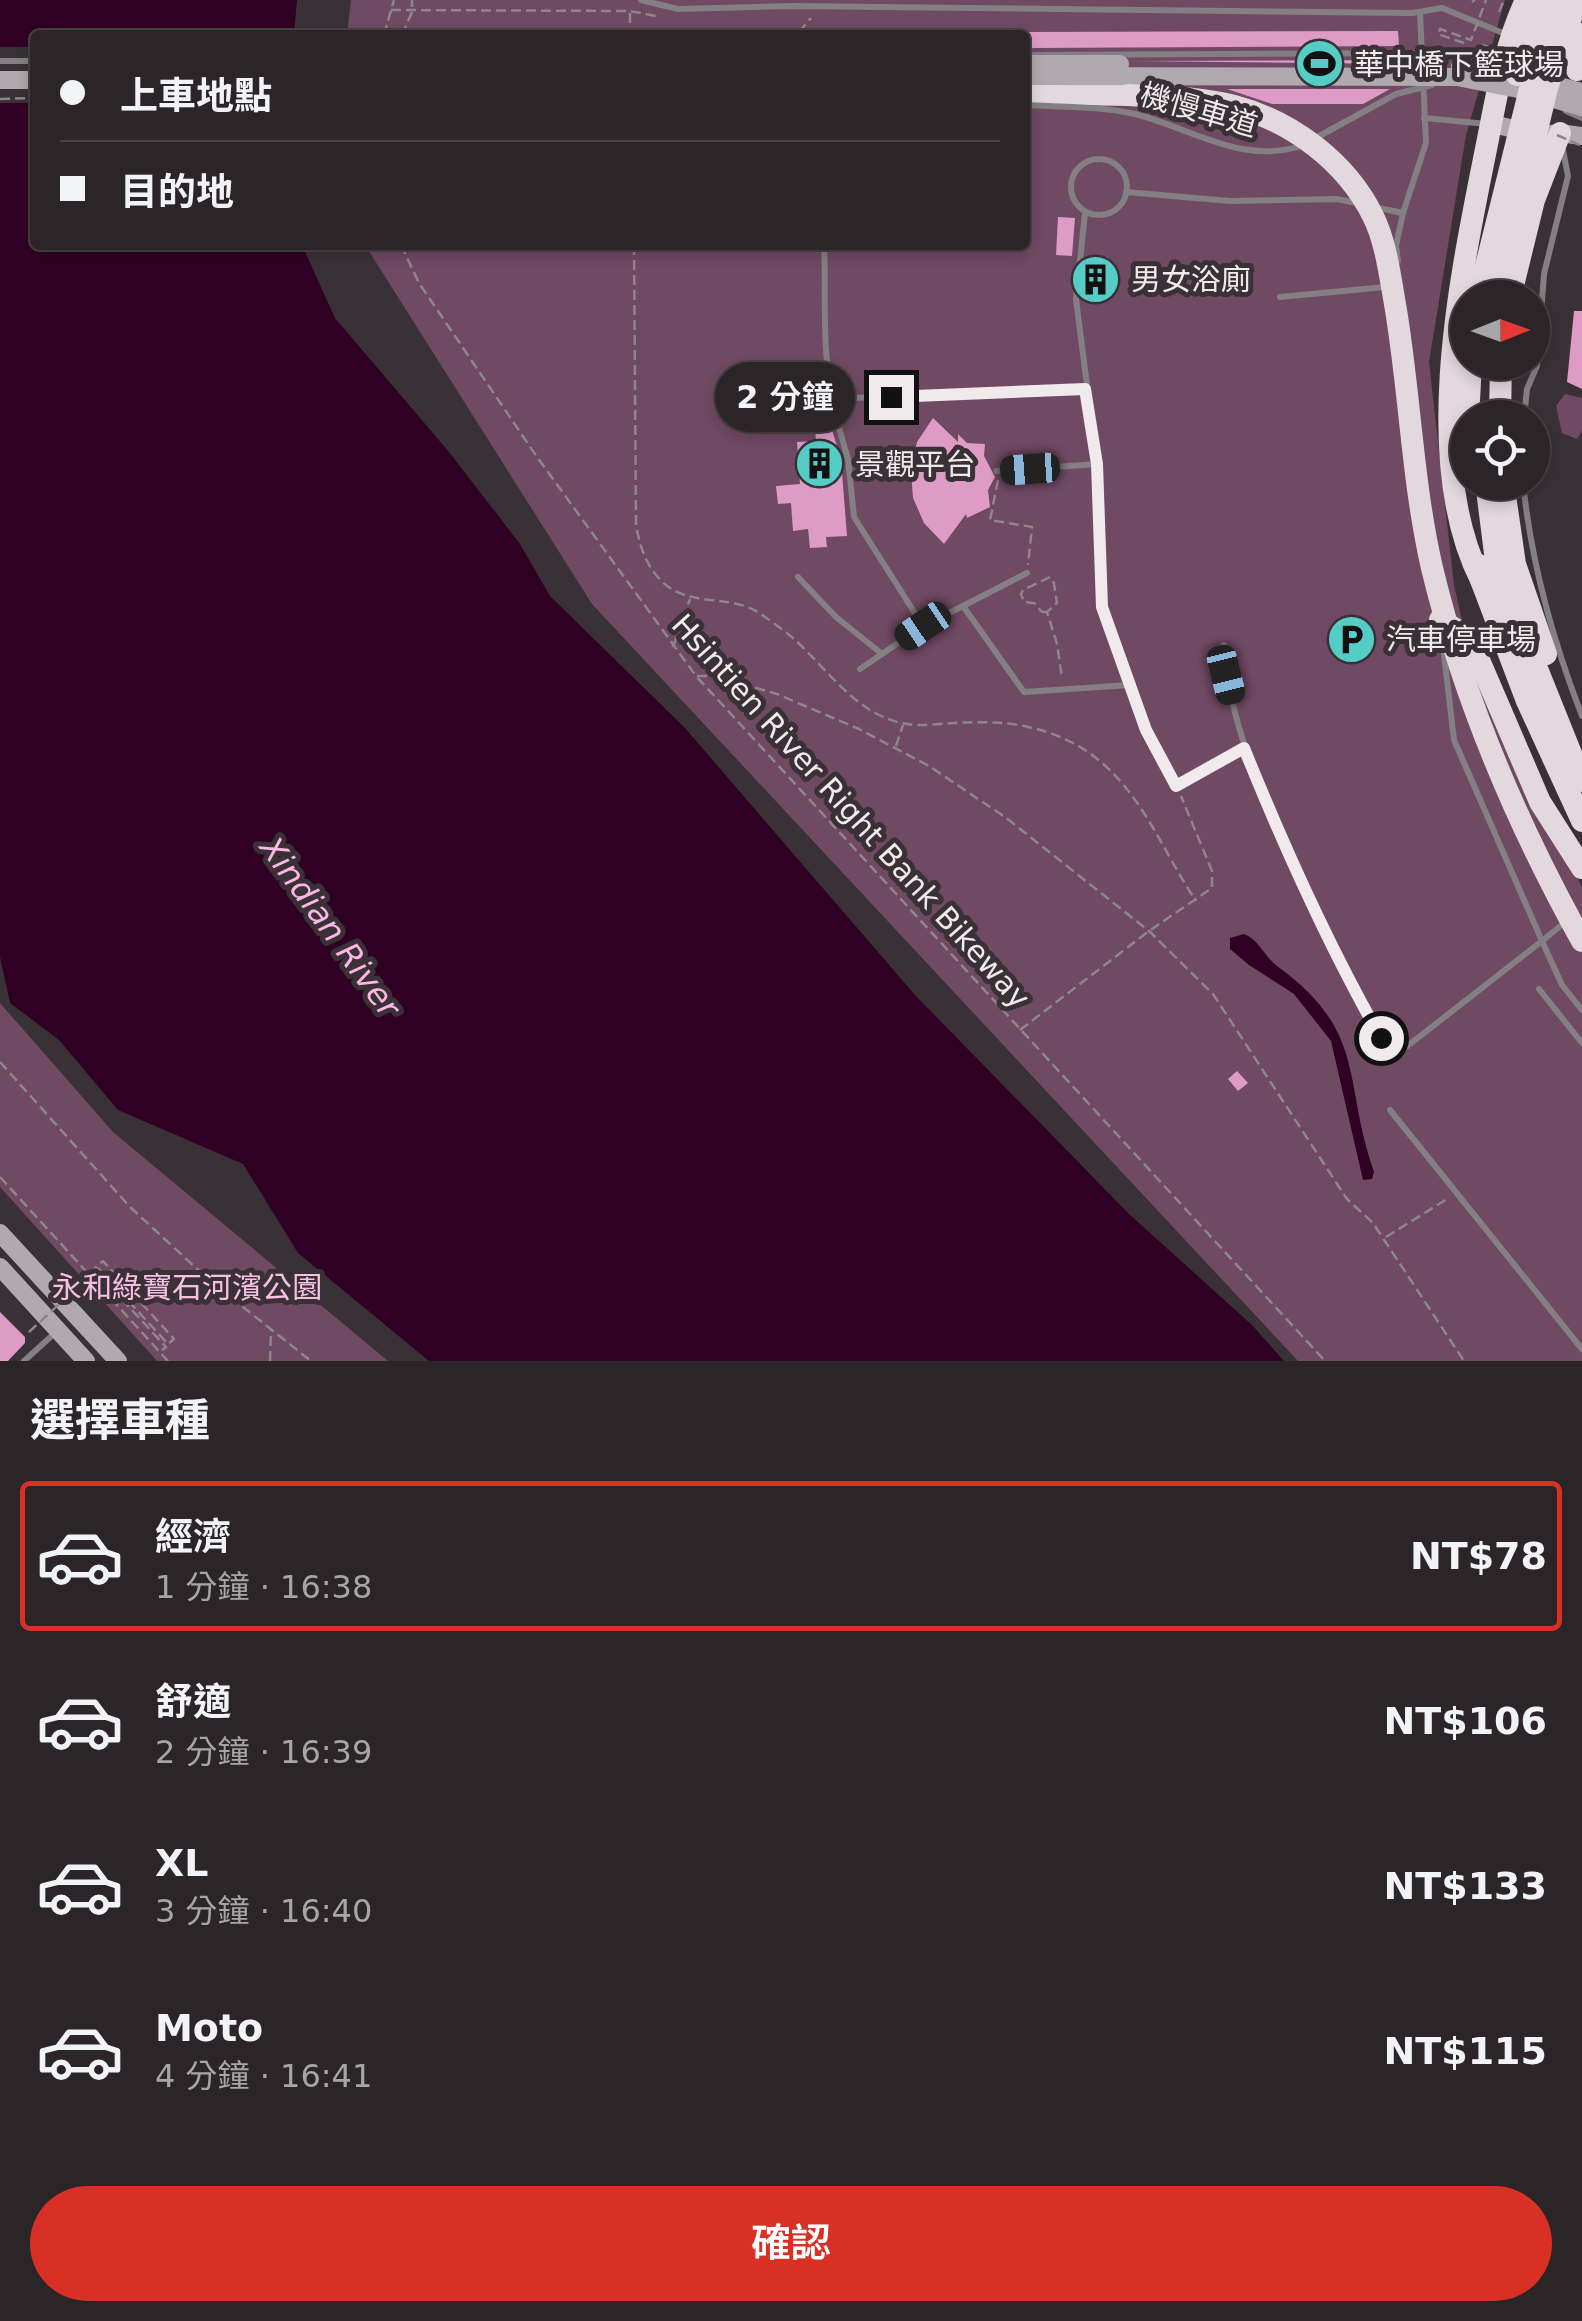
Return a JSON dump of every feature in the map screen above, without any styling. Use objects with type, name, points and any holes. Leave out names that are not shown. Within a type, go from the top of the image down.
[{"type":"highway","points":[[1462,280],[1509,36],[1526,0]]},
{"type":"highway","points":[[1518,70],[1544,0]]},
{"type":"highway","points":[[1482,280],[1531,85],[1560,0]]},
{"type":"highway","points":[[1500,280],[1547,88],[1577,0]]},
{"type":"highway","points":[[1581,80],[1582,34]]},
{"type":"highway","points":[[1030,92],[1180,98],[1234,106],[1290,129],[1333,161],[1374,217],[1413,318]]},
{"type":"highway","points":[[1514,280],[1534,200],[1566,134]]},
{"type":"highway","points":[[1374,217],[1398,326],[1418,490],[1432,568],[1480,718],[1556,894],[1582,941]]},
{"type":"highway","points":[[1458,380],[1451,458],[1465,550],[1527,701],[1582,820]]},
{"type":"highway","points":[[1471,500],[1480,580]]},
{"type":"highway","points":[[1488,500],[1496,570],[1582,781]]},
{"type":"highway","points":[[1505,500],[1514,564],[1573,712],[1582,746]]},
{"type":"highway","points":[[1440,620],[1464,634],[1476,653],[1540,802],[1582,868]]},
{"type":"main road","points":[[1509,36],[1535,44],[1581,80]]},
{"type":"main road","points":[[1030,64],[1450,65],[1581,80]]},
{"type":"main road","points":[[0,68],[30,65]]},
{"type":"main road","points":[[1030,76],[1456,77],[1518,88],[1582,108]]},
{"type":"main road","points":[[0,83],[30,83]]},
{"type":"main road","points":[[1492,124],[1542,135],[1566,134]]},
{"type":"main road","points":[[0,1233],[118,1361]]},
{"type":"main road","points":[[0,1268],[86,1361]]},
{"type":"lane","points":[[641,0],[678,10],[1420,12],[1444,4],[1509,36]]},
{"type":"lane","points":[[1420,12],[1426,143],[1396,246],[1454,740],[1562,985],[1582,1010]]},
{"type":"lane","name":"機慢車道","points":[[1030,55],[1433,53],[1465,54],[1518,70]]},
{"type":"lane","points":[[0,60],[30,63]]},
{"type":"lane","name":"機慢車道","points":[[1030,105],[1131,113],[1233,149],[1264,152],[1300,146],[1396,94],[1423,86],[1447,84],[1510,93],[1582,118]]},
{"type":"lane","points":[[1424,118],[1492,124]]},
{"type":"lane","points":[[1526,400],[1537,366],[1544,274],[1568,176],[1566,134]]},
{"type":"lane","points":[[1085,213],[1111,212],[1118,208],[1126,192],[1123,174],[1101,159],[1090,161],[1076,172],[1072,181],[1074,199],[1085,213],[1076,300],[1097,464],[1102,607],[1146,730],[1176,786],[1244,748]]},
{"type":"lane","points":[[1126,192],[1230,201],[1336,199],[1403,213]]},
{"type":"lane","points":[[824,250],[826,360],[830,390],[838,401],[835,414],[848,459],[854,517],[923,626]]},
{"type":"lane","points":[[1280,296],[1401,285]]},
{"type":"lane","points":[[838,401],[1085,389]]},
{"type":"lane","points":[[997,471],[1097,464]]},
{"type":"lane","points":[[1526,500],[1535,562],[1573,712]]},
{"type":"lane","points":[[860,668],[923,626],[1027,573]]},
{"type":"lane","points":[[798,577],[836,617],[882,654]]},
{"type":"lane","points":[[963,606],[1024,692],[1130,685]]},
{"type":"lane","points":[[1224,645],[1226,675],[1244,748],[1266,806],[1331,946],[1392,1058],[1572,918]]},
{"type":"lane","points":[[1539,989],[1582,1043]]},
{"type":"lane","points":[[1390,1110],[1582,1349]]},
{"type":"lane","points":[[24,1361],[58,1330]]},
{"type":"path","points":[[385,30],[394,0]]},
{"type":"path","points":[[404,30],[412,12],[412,0]]},
{"type":"path","points":[[1468,50],[1469,45],[1438,34],[1440,29],[1471,40],[1486,0]]},
{"type":"path","points":[[801,30],[820,8]]},
{"type":"path","points":[[391,10],[630,12],[666,17]]},
{"type":"path","points":[[630,12],[630,30]]},
{"type":"path","points":[[0,98],[30,98]]},
{"type":"path","points":[[1566,134],[1582,146]]},
{"type":"path","name":"Hsintien River Right Bank Bikeway","points":[[404,250],[420,283],[452,330],[696,676],[1325,1361]]},
{"type":"path","points":[[997,471],[990,520],[1032,527],[1027,573]]},
{"type":"path","points":[[1050,578],[1057,603],[1046,612],[1034,603],[1024,602],[1021,594],[1050,578]]},
{"type":"path","points":[[673,647],[691,598]]},
{"type":"path","points":[[1046,612],[1058,651],[1063,690]]},
{"type":"path","points":[[696,676],[714,676],[777,694],[928,766],[1005,818],[1150,931],[1202,980],[1347,1199],[1373,1223],[1464,1361]]},
{"type":"path","points":[[895,748],[903,724]]},
{"type":"path","points":[[1020,1030],[1212,888],[1212,871],[1176,786]]},
{"type":"path","points":[[0,1062],[130,1208],[209,1280],[311,1361]]},
{"type":"path","points":[[0,1178],[168,1361]]},
{"type":"path","points":[[1383,1239],[1456,1193]]},
{"type":"path","points":[[29,1332],[98,1268],[168,1344],[174,1339],[102,1260],[94,1269],[166,1347],[160,1352]]},
{"type":"path","points":[[270,1361],[271,1329]]},
{"type":"green space","points":[[351,0],[1505,0],[1466,135],[1429,362],[1454,585],[1472,665],[1582,887],[1582,1361],[1298,1361],[592,604],[368,250],[1030,250],[1030,30],[348,30]]},
{"type":"green space","points":[[1565,394],[1582,398],[1582,431],[1577,439],[1562,433],[1556,406]]},
{"type":"green space","name":"永和綠寶石河濱公園","points":[[0,1003],[113,1132],[388,1361],[157,1361],[0,1187]]},
{"type":"water","name":"Xindian River","points":[[0,0],[297,0],[294,30],[30,30],[30,250],[304,250],[335,318],[449,452],[520,544],[550,596],[685,728],[915,995],[1129,1214],[1252,1325],[1284,1361],[429,1361],[298,1253],[243,1164],[118,1110],[59,1040],[10,1003],[0,957]]},
{"type":"water","points":[[1244,934],[1306,990],[1339,1036],[1348,1059],[1374,1172],[1372,1179],[1363,1180],[1331,1041],[1294,994],[1230,949],[1230,938]]},
{"type":"pier","points":[[0,47],[30,47],[30,103],[0,103]]},
{"type":"building","points":[[1398,31],[1399,46],[1030,50],[1030,32]]},
{"type":"building","points":[[1399,60],[1399,64],[1132,61]]},
{"type":"building","points":[[1227,89],[1390,89],[1363,104],[1272,104]]},
{"type":"building","points":[[1058,217],[1075,218],[1072,256],[1056,255]]},
{"type":"building","name":"男女浴廁","points":[[1087,257],[1108,257],[1108,301],[1085,301]]},
{"type":"building","points":[[1574,311],[1582,311],[1582,389],[1567,382]]},
{"type":"building","name":"景觀平台","points":[[827,413],[841,460],[847,536],[826,537],[827,547],[810,548],[808,529],[793,531],[791,503],[778,504],[776,486],[800,484],[797,442],[816,441],[814,414]]},
{"type":"building","points":[[933,418],[958,442],[958,434],[967,443],[985,444],[984,456],[995,477],[988,490],[990,507],[967,518],[966,514],[944,544],[924,523],[913,498],[911,471],[917,442]]},
{"type":"building","points":[[1237,1071],[1248,1083],[1238,1091],[1228,1079]]},
{"type":"building","points":[[0,1312],[25,1337],[25,1343],[8,1361],[0,1361]]},
{"type":"place","name":"華中橋下籃球場","points":[[1319,64]]},
{"type":"place","name":"男女浴廁","points":[[1096,279]]},
{"type":"place","name":"景觀平台","points":[[820,464]]},
{"type":"place","name":"汽車停車場","points":[[1351,639]]},
{"type":"route","points":[[891,397],[1085,389],[1097,464],[1102,607],[1146,730],[1176,786],[1244,748],[1266,806],[1331,946],[1381,1038]]}]
